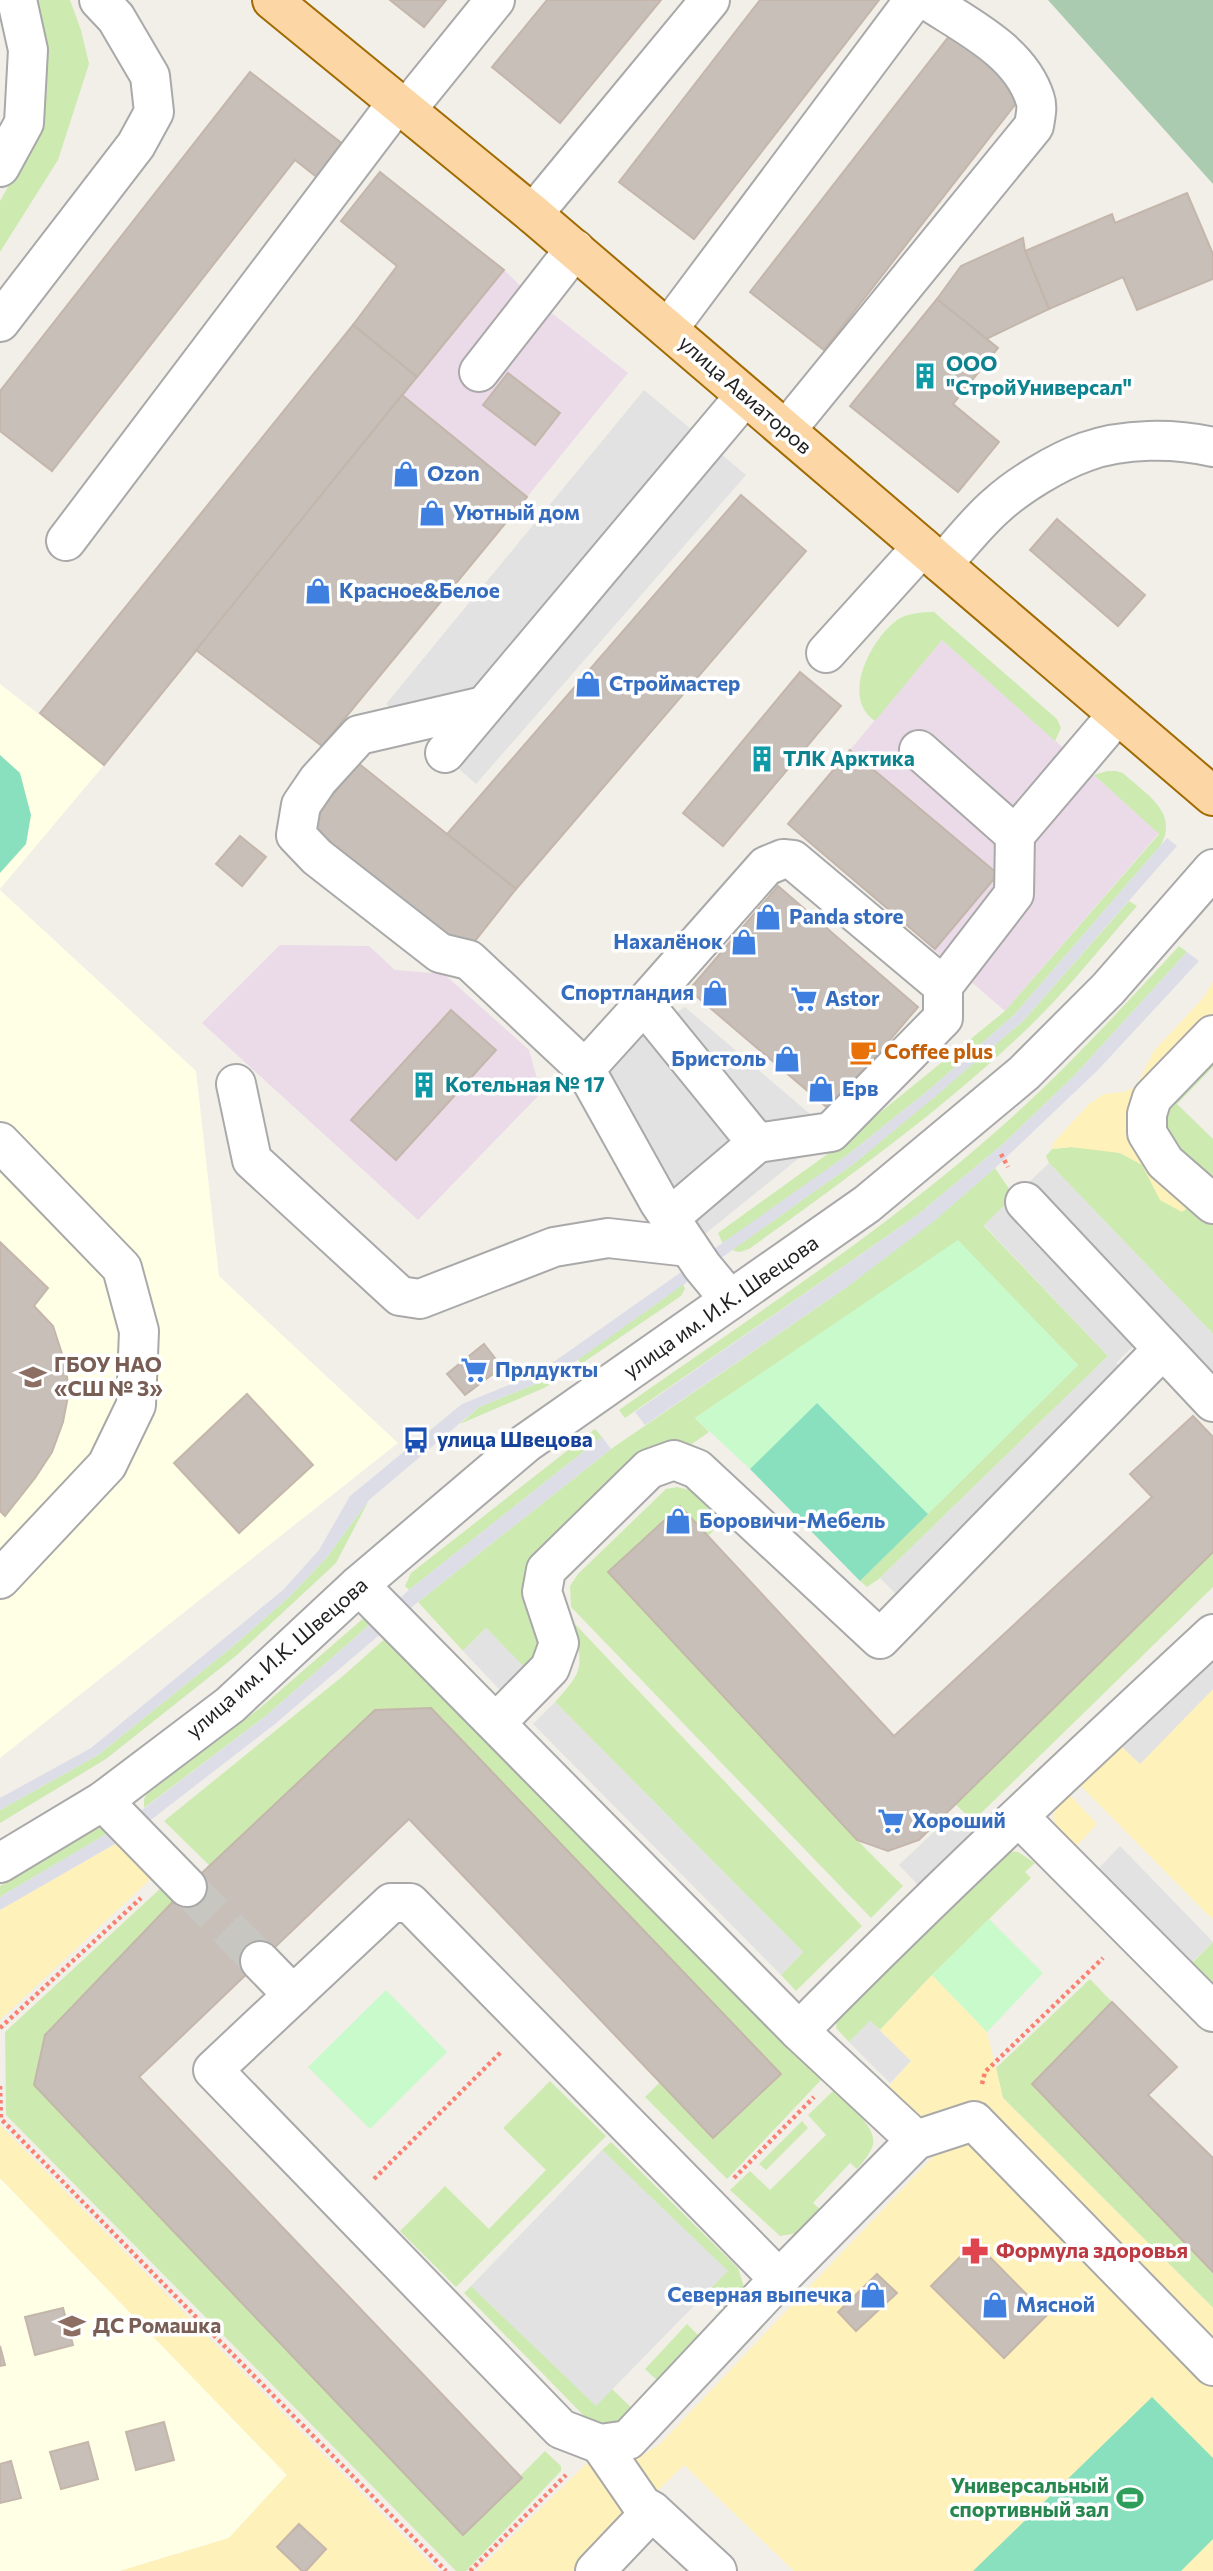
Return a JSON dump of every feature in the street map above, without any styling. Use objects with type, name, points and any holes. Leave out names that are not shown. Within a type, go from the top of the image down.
[{"type":"main road","name":"улица Авиаторов","points":[[283,4],[575,249],[1213,796]]},
{"type":"street","points":[[0,167],[12,128],[28,50],[17,0]]},
{"type":"street","points":[[0,322],[136,145],[154,112],[150,76],[116,18],[99,0]]},
{"type":"street","points":[[66,541],[402,106],[495,0]]},
{"type":"street","points":[[533,214],[710,0]]},
{"type":"street","points":[[668,329],[914,0]]},
{"type":"street","points":[[786,430],[1034,126],[1037,101],[1026,80],[1003,51],[927,0]]},
{"type":"street","points":[[479,372],[575,249]]},
{"type":"street","points":[[445,753],[746,396]]},
{"type":"street","points":[[826,653],[932,556],[997,504],[1042,473],[1085,452],[1124,443],[1189,441],[1213,447]]},
{"type":"street","points":[[484,706],[359,735],[318,780],[301,805],[296,835],[317,858],[440,953],[469,960],[585,1069],[679,1232],[730,1300]]},
{"type":"street","points":[[236,1084],[252,1160],[400,1296],[420,1299],[554,1247],[608,1238],[679,1232],[757,1143],[831,1132],[943,1018],[943,986],[1014,894],[1015,835],[1117,715]]},
{"type":"street","points":[[919,750],[1015,835]]},
{"type":"street","points":[[585,1069],[766,866],[783,859],[793,860],[943,986]]},
{"type":"street","name":"улица им. И.К. Швецова","points":[[0,1863],[103,1801],[230,1705],[359,1585],[526,1443],[867,1204],[1024,1073],[1108,989],[1213,869]]},
{"type":"street","points":[[644,1004],[757,1143]]},
{"type":"street","points":[[1213,1035],[1152,1098],[1147,1114],[1147,1133],[1166,1162],[1213,1204]]},
{"type":"street","points":[[0,1142],[122,1268],[139,1331],[136,1405],[107,1465],[0,1579]]},
{"type":"street","points":[[1025,1202],[1213,1402]]},
{"type":"street","points":[[496,1723],[550,1668],[559,1643],[542,1592],[546,1570],[649,1469],[674,1460],[696,1469],[880,1639],[1163,1349]]},
{"type":"street","points":[[359,1585],[799,2031],[916,2140]]},
{"type":"street","points":[[799,2031],[888,1941],[1063,1773],[1213,1634]]},
{"type":"street","points":[[103,1801],[179,1879]]},
{"type":"street","points":[[1019,1817],[1213,2012]]},
{"type":"street","points":[[779,2280],[410,1903],[391,1903],[213,2070],[561,2428],[600,2444],[628,2440],[916,2140],[974,2121],[1213,2366]]},
{"type":"street","points":[[260,1961],[293,1995]]},
{"type":"street","points":[[600,2444],[642,2505],[652,2511],[717,2571]]},
{"type":"street","points":[[595,2571],[652,2511]]},
{"type":"path","points":[[0,2028],[179,1879]]},
{"type":"path","points":[[974,2121],[985,2072],[1132,1930]]},
{"type":"path","points":[[346,2207],[529,2024]]},
{"type":"path","points":[[706,2206],[841,2070]]},
{"type":"path","points":[[0,2086],[1,2119],[446,2571]]},
{"type":"path","points":[[470,2571],[573,2467],[600,2444]]},
{"type":"shaded area","points":[[1048,0],[1213,0],[1213,184]]},
{"type":"shaded area","points":[[504,270],[535,300],[628,373],[527,497],[402,395]]},
{"type":"shaded area","points":[[644,390],[746,475],[476,784],[386,704]]},
{"type":"shaded area","points":[[942,640],[1159,833],[1005,1011],[788,824]]},
{"type":"shaded area","points":[[0,684],[104,765],[0,889]]},
{"type":"shaded area","points":[[1167,838],[1177,846],[1023,1021],[936,1096],[856,1162],[555,1376],[479,1407],[369,1500],[327,1557],[290,1596],[232,1647],[98,1755],[0,1810],[0,1798],[91,1748],[283,1590],[319,1550],[350,1496],[462,1404],[538,1373],[850,1153],[930,1089],[1015,1014]]},
{"type":"shaded area","points":[[0,890],[196,1071],[219,1276],[398,1443],[0,1758]]},
{"type":"shaded area","points":[[280,945],[369,946],[395,970],[444,974],[529,1050],[541,1093],[418,1220],[202,1023]]},
{"type":"shaded area","points":[[1187,952],[1199,961],[1098,1070],[995,1168],[933,1222],[847,1287],[645,1425],[635,1412],[916,1216],[1002,1145],[1075,1075]]},
{"type":"shaded area","points":[[685,1007],[831,1132],[689,1247],[585,1069]]},
{"type":"shaded area","points":[[1049,1163],[1213,1334],[1213,1388],[1152,1328],[1116,1363],[1129,1377],[901,1599],[880,1578],[1108,1356],[984,1225]]},
{"type":"shaded area","points":[[602,1437],[611,1449],[418,1602],[275,1724],[134,1833],[0,1910],[0,1897],[125,1823],[267,1715],[409,1590]]},
{"type":"shaded area","points":[[486,1628],[524,1667],[500,1690],[463,1651]]},
{"type":"shaded area","points":[[1213,1650],[1213,1689],[1140,1764],[1120,1745]]},
{"type":"shaded area","points":[[555,1702],[803,1952],[781,1975],[533,1724]]},
{"type":"shaded area","points":[[954,1813],[980,1841],[925,1892],[899,1865]]},
{"type":"shaded area","points":[[1120,1846],[1213,1942],[1191,1963],[1099,1868]]},
{"type":"shaded area","points":[[870,2021],[911,2061],[890,2083],[849,2042]]},
{"type":"shaded area","points":[[602,2150],[728,2271],[596,2406],[471,2286]]},
{"type":"shaded area","name":"ДС Ромашка","points":[[0,2178],[287,2475],[229,2538],[120,2571],[0,2571]]},
{"type":"green space","points":[[34,0],[70,0],[89,64],[58,160],[0,252],[0,201],[20,166],[43,65],[44,31]]},
{"type":"green space","points":[[934,612],[1057,719],[1061,728],[1055,741],[942,640],[875,721],[865,711],[860,698],[860,684],[869,654],[878,641],[897,620],[915,613]]},
{"type":"green space","points":[[0,755],[20,773],[31,815],[26,844],[0,873]]},
{"type":"green space","points":[[1107,771],[1123,773],[1157,804],[1166,822],[1161,845],[1015,1014],[930,1089],[850,1153],[723,1244],[718,1233],[840,1145],[1005,1011],[1159,834],[1094,775]]},
{"type":"green space","points":[[1129,901],[1137,906],[1058,997],[997,1057],[929,1115],[822,1196],[749,1249],[734,1251],[733,1249],[856,1162],[1023,1021]]},
{"type":"green space","points":[[1179,946],[1187,952],[1075,1075],[1002,1145],[916,1216],[625,1418],[619,1410],[857,1243],[993,1134],[1065,1066]]},
{"type":"green space","points":[[1213,1047],[1213,1067],[1177,1104],[1213,1139],[1213,1176],[1166,1139],[1161,1097]]},
{"type":"green space","points":[[1071,1147],[1107,1150],[1131,1158],[1213,1218],[1213,1334],[1049,1163],[1046,1156],[1052,1149]]},
{"type":"green space","points":[[995,1168],[1014,1196],[984,1226],[1108,1356],[880,1578],[867,1587],[860,1581],[1078,1365],[958,1241],[695,1418],[709,1432],[692,1444],[675,1445],[527,1605],[538,1645],[532,1659],[524,1667],[486,1628],[463,1651],[418,1602],[611,1449],[847,1287]]},
{"type":"green space","points":[[958,1240],[1078,1365],[928,1514],[817,1403],[750,1469],[695,1418]]},
{"type":"green space","points":[[683,1284],[685,1289],[681,1296],[581,1364],[577,1358]]},
{"type":"green space","points":[[555,1376],[558,1379],[544,1388],[460,1424],[479,1407]]},
{"type":"green space","points":[[817,1403],[928,1514],[860,1581],[750,1469]]},
{"type":"green space","points":[[595,1429],[602,1437],[409,1590],[405,1586],[411,1573]]},
{"type":"green space","points":[[677,1487],[690,1490],[722,1522],[708,1536],[679,1506],[609,1572],[857,1840],[903,1886],[871,1918],[571,1607],[570,1586],[578,1574],[666,1489]]},
{"type":"green space","points":[[369,1500],[336,1563],[237,1655],[106,1759],[0,1823],[0,1810],[98,1755],[232,1647],[290,1596],[327,1557]]},
{"type":"green space","points":[[1213,1552],[1213,1587],[973,1821],[955,1804]]},
{"type":"green space","points":[[366,1616],[376,1619],[267,1715],[144,1808],[147,1794],[260,1708]]},
{"type":"green space","points":[[575,1624],[862,1926],[796,1991],[781,1975],[803,1952],[555,1702],[572,1682],[579,1667]]},
{"type":"green space","points":[[388,1636],[821,2080],[727,2179],[645,2097],[660,2082],[711,2136],[780,2074],[431,1708],[375,1710],[210,1866],[164,1821],[343,1676]]},
{"type":"green space","points":[[102,1828],[110,1832],[0,1897],[0,1886],[95,1829]]},
{"type":"green space","points":[[1007,1851],[1018,1852],[1035,1863],[1025,1872],[1031,1878],[880,2030],[870,2021],[849,2042],[836,2028],[838,2010]]},
{"type":"green space","points":[[163,1886],[176,1898],[45,2034],[34,2085],[462,2534],[522,2479],[520,2476],[545,2451],[561,2466],[561,2471],[466,2571],[456,2571],[6,2115],[5,2032]]},
{"type":"green space","points":[[989,1919],[1043,1973],[987,2032],[932,1975]]},
{"type":"green space","points":[[1213,1942],[1213,1985],[1191,1964]]},
{"type":"green space","points":[[1090,1979],[1112,2002],[1032,2084],[1213,2272],[1213,2308],[1003,2098],[996,2068]]},
{"type":"green space","points":[[386,1990],[447,2052],[370,2129],[308,2067]]},
{"type":"green space","points":[[550,2081],[606,2136],[456,2287],[400,2231],[445,2186],[489,2229],[546,2170],[503,2128]]},
{"type":"green space","points":[[833,2091],[866,2123],[873,2137],[873,2145],[857,2169],[850,2163],[813,2203],[821,2210],[798,2233],[780,2236],[730,2190],[750,2171],[770,2190],[826,2135],[808,2115]]},
{"type":"green space","points":[[802,2121],[808,2128],[766,2170],[759,2164]]},
{"type":"green space","points":[[611,2142],[738,2268],[745,2290],[731,2316],[707,2292],[727,2271],[602,2150]]},
{"type":"green space","points":[[471,2286],[596,2405],[612,2389],[635,2411],[611,2424],[599,2423],[585,2417],[464,2293]]},
{"type":"green space","points":[[687,2324],[702,2339],[660,2383],[645,2369]]},
{"type":"green space","name":"Универсальный спортивный зал","points":[[1152,2397],[1213,2458],[1213,2539],[1181,2571],[973,2571]]},
{"type":"sand","points":[[1213,982],[1213,1047],[1161,1097],[1166,1139],[1213,1176],[1213,1218],[1192,1205],[1182,1212],[1160,1200],[1142,1165],[1120,1153],[1071,1147],[1052,1149],[1053,1143],[1090,1103],[1104,1094],[1124,1092],[1136,1086],[1154,1051],[1203,998]]},
{"type":"sand","points":[[1213,1689],[1213,1920],[1076,1781],[1117,1741],[1140,1764]]},
{"type":"sand","points":[[1067,1792],[1097,1824],[1075,1848],[1054,1821],[1056,1809]]},
{"type":"sand","points":[[122,1840],[156,1874],[0,2020],[0,1910]]},
{"type":"sand","points":[[932,1975],[987,2032],[1003,2098],[1213,2308],[1213,2571],[794,2571],[684,2465],[575,2571],[477,2571],[591,2459],[638,2458],[660,2444],[944,2145],[888,2087],[911,2061],[880,2030]]},
{"type":"sand","points":[[0,2125],[438,2571],[120,2571],[229,2538],[287,2475],[0,2178]]},
{"type":"building","points":[[390,0],[446,0],[424,27]]},
{"type":"building","points":[[547,0],[661,0],[560,123],[492,67]]},
{"type":"building","points":[[760,0],[879,0],[694,239],[619,182]]},
{"type":"building","points":[[950,35],[1025,92],[824,350],[750,292]]},
{"type":"building","points":[[250,72],[344,145],[318,178],[295,160],[52,471],[0,431],[0,391]]},
{"type":"building","points":[[380,172],[504,270],[417,377],[353,325],[397,266],[341,221]]},
{"type":"building","points":[[1187,193],[1213,254],[1213,279],[1137,310],[1123,277],[1049,309],[1025,251],[1112,214],[1115,223]]},
{"type":"building","points":[[1023,238],[1025,251],[1049,309],[986,339],[937,299],[961,266]]},
{"type":"building","name":"ООО \"СтройУниверсал\"","points":[[937,299],[998,348],[953,404],[999,442],[958,492],[850,406]]},
{"type":"building","points":[[353,325],[417,377],[104,765],[40,713]]},
{"type":"building","points":[[508,373],[560,413],[535,445],[483,405]]},
{"type":"building","points":[[402,395],[527,497],[322,746],[196,650]]},
{"type":"building","points":[[741,495],[806,551],[516,889],[447,834]]},
{"type":"building","points":[[1057,519],[1145,595],[1118,626],[1030,550]]},
{"type":"building","name":"ТЛК Арктика","points":[[800,672],[841,706],[723,846],[683,813]]},
{"type":"building","points":[[850,750],[998,874],[935,949],[788,824]]},
{"type":"building","points":[[358,763],[516,889],[467,951],[309,825]]},
{"type":"building","points":[[240,836],[266,857],[242,886],[216,864]]},
{"type":"building","name":"Astor","points":[[778,886],[918,1007],[830,1110],[689,990]]},
{"type":"building","name":"Котельная № 17","points":[[451,1010],[496,1050],[396,1160],[351,1120]]},
{"type":"building","name":"ГБОУ НАО «СШ № 3»","points":[[0,1242],[48,1288],[34,1306],[53,1326],[65,1363],[69,1391],[63,1422],[52,1452],[5,1516],[0,1511]]},
{"type":"building","name":"Прлдукты","points":[[484,1344],[502,1367],[465,1395],[447,1374]]},
{"type":"building","points":[[247,1394],[313,1465],[239,1533],[174,1463]]},
{"type":"building","points":[[1193,1416],[1213,1437],[1213,1552],[919,1840],[888,1851],[857,1840],[608,1572],[680,1506],[894,1736],[1152,1497],[1130,1474]]},
{"type":"building","points":[[431,1708],[781,2074],[713,2138],[409,1819],[139,2077],[522,2478],[463,2535],[34,2085],[45,2035],[187,1887],[375,1710]]},
{"type":"building","points":[[1112,2002],[1177,2067],[1148,2095],[1213,2158],[1213,2272],[1032,2084]]},
{"type":"building","points":[[975,2242],[1047,2315],[1004,2358],[931,2286]]},
{"type":"building","points":[[877,2274],[897,2293],[856,2331],[838,2312]]},
{"type":"building","points":[[63,2308],[73,2345],[35,2355],[25,2317]]},
{"type":"building","points":[[0,2346],[5,2365],[0,2366]]},
{"type":"building","points":[[164,2422],[174,2460],[136,2470],[126,2432]]},
{"type":"building","points":[[88,2442],[98,2479],[61,2489],[50,2452]]},
{"type":"building","points":[[11,2461],[21,2498],[0,2503],[0,2464]]},
{"type":"building","points":[[299,2524],[326,2549],[306,2571],[302,2571],[277,2547]]},
{"type":"tunnel","points":[[187,1887],[260,1961]]},
{"type":"place","name":"ООО \"СтройУниверсал\"","points":[[925,376]]},
{"type":"place","name":"Ozon","points":[[406,474]]},
{"type":"place","name":"Уютный дом","points":[[432,513]]},
{"type":"place","name":"Красное&Белое","points":[[318,591]]},
{"type":"place","name":"Строймастер","points":[[588,684]]},
{"type":"place","name":"ТЛК Арктика","points":[[762,759]]},
{"type":"place","name":"Panda store","points":[[768,917]]},
{"type":"place","name":"Нахалёнок","points":[[744,942]]},
{"type":"place","name":"Спортландия","points":[[715,993]]},
{"type":"place","name":"Astor","points":[[804,999]]},
{"type":"place","name":"Coffee plus","points":[[863,1052]]},
{"type":"place","name":"Бристоль","points":[[787,1059]]},
{"type":"place","name":"Котельная № 17","points":[[424,1085]]},
{"type":"place","name":"Ерв","points":[[821,1089]]},
{"type":"place","name":"Прлдукты","points":[[474,1370]]},
{"type":"place","name":"ГБОУ НАО «СШ № 3»","points":[[33,1377]]},
{"type":"place","name":"улица Швецова","points":[[416,1440]]},
{"type":"place","name":"Боровичи-Мебель","points":[[678,1521]]},
{"type":"place","name":"Хороший","points":[[891,1821]]},
{"type":"place","name":"Формула здоровья","points":[[975,2251]]},
{"type":"place","name":"Северная выпечка","points":[[873,2295]]},
{"type":"place","name":"Мясной","points":[[995,2305]]},
{"type":"place","name":"ДС Ромашка","points":[[72,2326]]},
{"type":"place","name":"Универсальный спортивный зал","points":[[1130,2498]]}]
